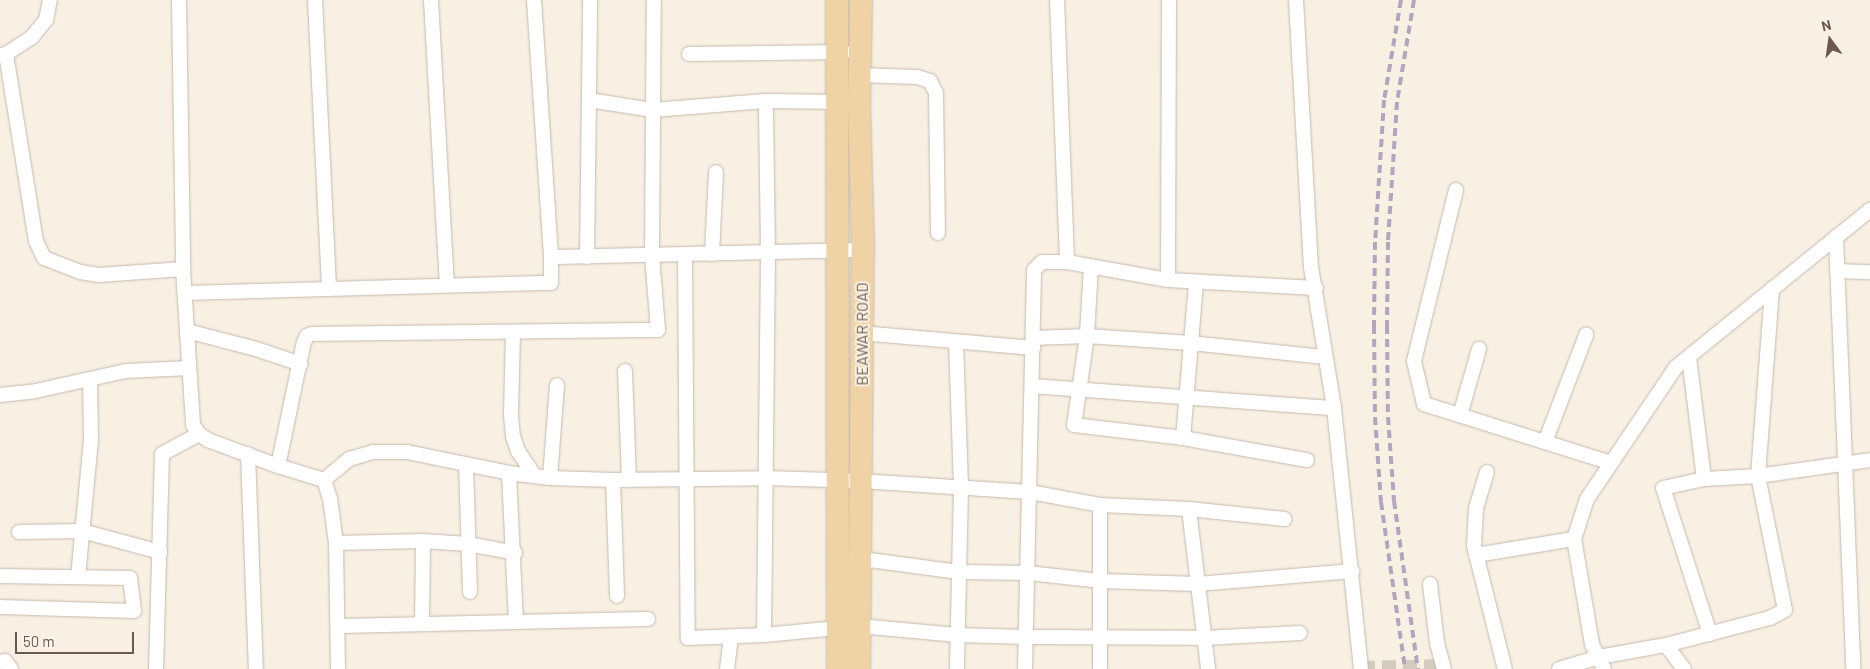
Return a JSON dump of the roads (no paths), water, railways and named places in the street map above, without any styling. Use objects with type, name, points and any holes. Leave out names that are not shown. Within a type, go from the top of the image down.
[{"type":"main road","name":"BEAWAR ROAD","points":[[837,0],[838,53],[849,102],[863,250],[862,559],[849,627],[838,669]]},
{"type":"main road","name":"BEAWAR ROAD","points":[[859,669],[849,627],[838,481],[837,251],[849,102],[860,75],[861,0]]},
{"type":"street","points":[[50,0],[46,20],[32,37],[3,54],[36,241],[44,258],[80,272],[99,275],[183,269]]},
{"type":"street","points":[[179,0],[183,269],[193,425],[199,434],[208,440],[278,466],[324,480]]},
{"type":"street","points":[[315,0],[329,288]]},
{"type":"street","points":[[431,0],[446,285]]},
{"type":"street","points":[[185,293],[552,283],[534,0]]},
{"type":"street","points":[[587,257],[590,0]]},
{"type":"street","points":[[278,466],[302,354],[312,334],[658,330],[652,256],[654,0]]},
{"type":"street","points":[[1058,0],[1067,262]]},
{"type":"street","points":[[1168,280],[1169,0]]},
{"type":"street","points":[[1296,0],[1311,262],[1324,357],[1334,408],[1361,668]]},
{"type":"street","points":[[690,54],[860,52]]},
{"type":"street","points":[[860,75],[917,77],[930,81],[936,93],[938,233]]},
{"type":"street","points":[[589,100],[653,110],[766,101],[849,102]]},
{"type":"street","points":[[764,635],[768,253],[766,101]]},
{"type":"street","points":[[712,254],[716,172]]},
{"type":"street","points":[[1456,190],[1414,361],[1424,404],[1611,464]]},
{"type":"street","points":[[1601,663],[1592,644],[1574,539],[1588,499],[1676,368],[1870,210]]},
{"type":"street","points":[[1836,237],[1853,669]]},
{"type":"street","points":[[551,257],[863,250]]},
{"type":"street","points":[[685,255],[688,638],[764,635],[849,627],[958,635],[1100,638],[1204,638],[1300,633]]},
{"type":"street","points":[[1026,669],[1034,270],[1042,262],[1067,262],[1168,280],[1316,288]]},
{"type":"street","points":[[1091,266],[1087,336],[1074,425],[1183,438],[1307,460]]},
{"type":"street","points":[[1838,270],[1870,272]]},
{"type":"street","points":[[1183,438],[1196,282]]},
{"type":"street","points":[[1559,669],[1601,663],[1770,618],[1785,610],[1758,476],[1772,289]]},
{"type":"street","points":[[187,331],[256,348],[302,354]]},
{"type":"street","points":[[514,333],[511,416],[513,436],[522,475],[515,553],[516,622]]},
{"type":"street","points":[[862,333],[956,342],[1034,343],[1087,336],[1190,343],[1324,357]]},
{"type":"street","points":[[1546,442],[1586,335]]},
{"type":"street","points":[[956,342],[961,488],[957,669]]},
{"type":"street","points":[[1460,415],[1479,348]]},
{"type":"street","points":[[1689,357],[1704,479]]},
{"type":"street","points":[[0,395],[31,392],[126,371],[189,368]]},
{"type":"street","points":[[625,371],[629,480]]},
{"type":"street","points":[[78,577],[91,440],[90,379]]},
{"type":"street","points":[[550,478],[557,385]]},
{"type":"street","points":[[1032,386],[1334,408]]},
{"type":"street","points":[[156,669],[162,454],[199,434]]},
{"type":"street","points":[[324,480],[349,459],[373,452],[406,452],[522,475],[550,478],[613,480],[766,478],[861,481],[1030,492],[1100,505],[1189,509],[1284,519]]},
{"type":"street","points":[[248,454],[256,669]]},
{"type":"street","points":[[1710,634],[1663,488],[1704,479],[1758,476],[1870,460]]},
{"type":"street","points":[[466,464],[470,592]]},
{"type":"street","points":[[1487,472],[1476,508],[1474,546],[1505,669]]},
{"type":"street","points":[[324,480],[331,505],[336,543],[338,669]]},
{"type":"street","points":[[613,480],[617,596]]},
{"type":"street","points":[[1100,505],[1100,669]]},
{"type":"street","points":[[1189,509],[1208,669]]},
{"type":"street","points":[[19,532],[82,531],[160,552]]},
{"type":"street","points":[[1476,555],[1574,539]]},
{"type":"street","points":[[336,543],[423,541],[468,544],[515,553]]},
{"type":"street","points":[[422,624],[423,541]]},
{"type":"street","points":[[862,559],[959,572],[1028,573],[1100,581],[1198,584],[1352,571]]},
{"type":"street","points":[[0,576],[130,578],[134,611],[0,607]]},
{"type":"street","points":[[1430,584],[1437,644],[1444,669]]},
{"type":"street","points":[[338,626],[648,619]]},
{"type":"street","points":[[727,669],[731,636]]},
{"type":"street","points":[[1666,645],[1684,669]]},
{"type":"street","points":[[0,662],[5,661],[11,669]]},
{"type":"tunnel","points":[[1361,668],[1443,666]]},
{"type":"railway","points":[[1401,0],[1384,100],[1375,242],[1374,326],[1375,417],[1381,502],[1405,669]]},
{"type":"railway","points":[[1414,0],[1397,102],[1388,242],[1387,326],[1388,417],[1394,501],[1418,669]]}]
